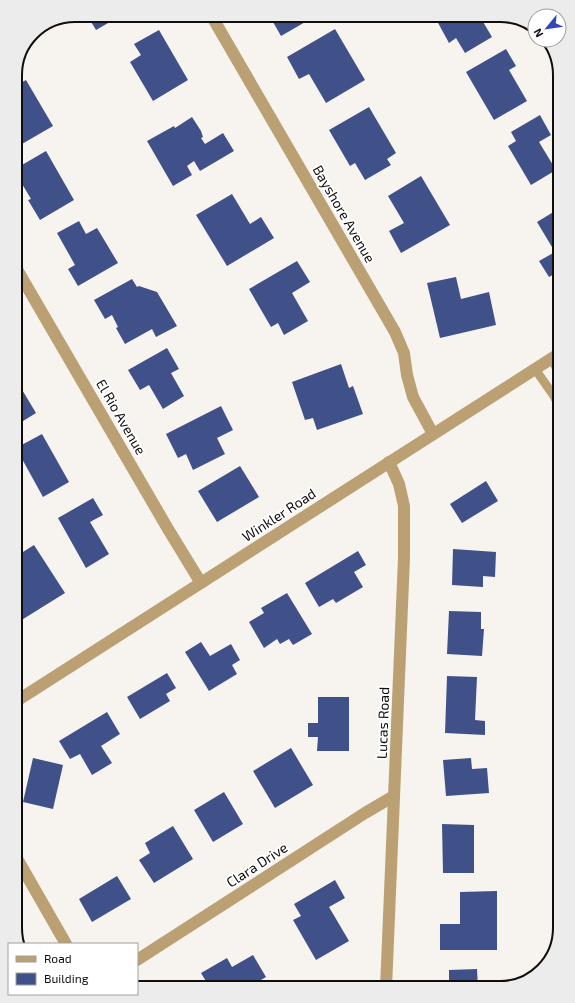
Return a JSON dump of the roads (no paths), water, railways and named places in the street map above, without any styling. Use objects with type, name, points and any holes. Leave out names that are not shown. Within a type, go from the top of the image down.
[{"type":"street","name":"Bayshore Avenue","points":[[216,22],[395,332],[404,353],[413,397],[433,434]]},
{"type":"street","name":"El Rio Avenue","points":[[22,278],[201,583]]},
{"type":"street","name":"Winkler Road","points":[[22,698],[553,358]]},
{"type":"street","name":"Lucas Road","points":[[386,981],[404,558],[404,506],[399,484],[389,462]]},
{"type":"street","name":"Clara Drive","points":[[138,959],[365,813],[394,796]]},
{"type":"street","points":[[22,867],[65,943]]},
{"type":"lane","points":[[536,369],[553,394]]}]
